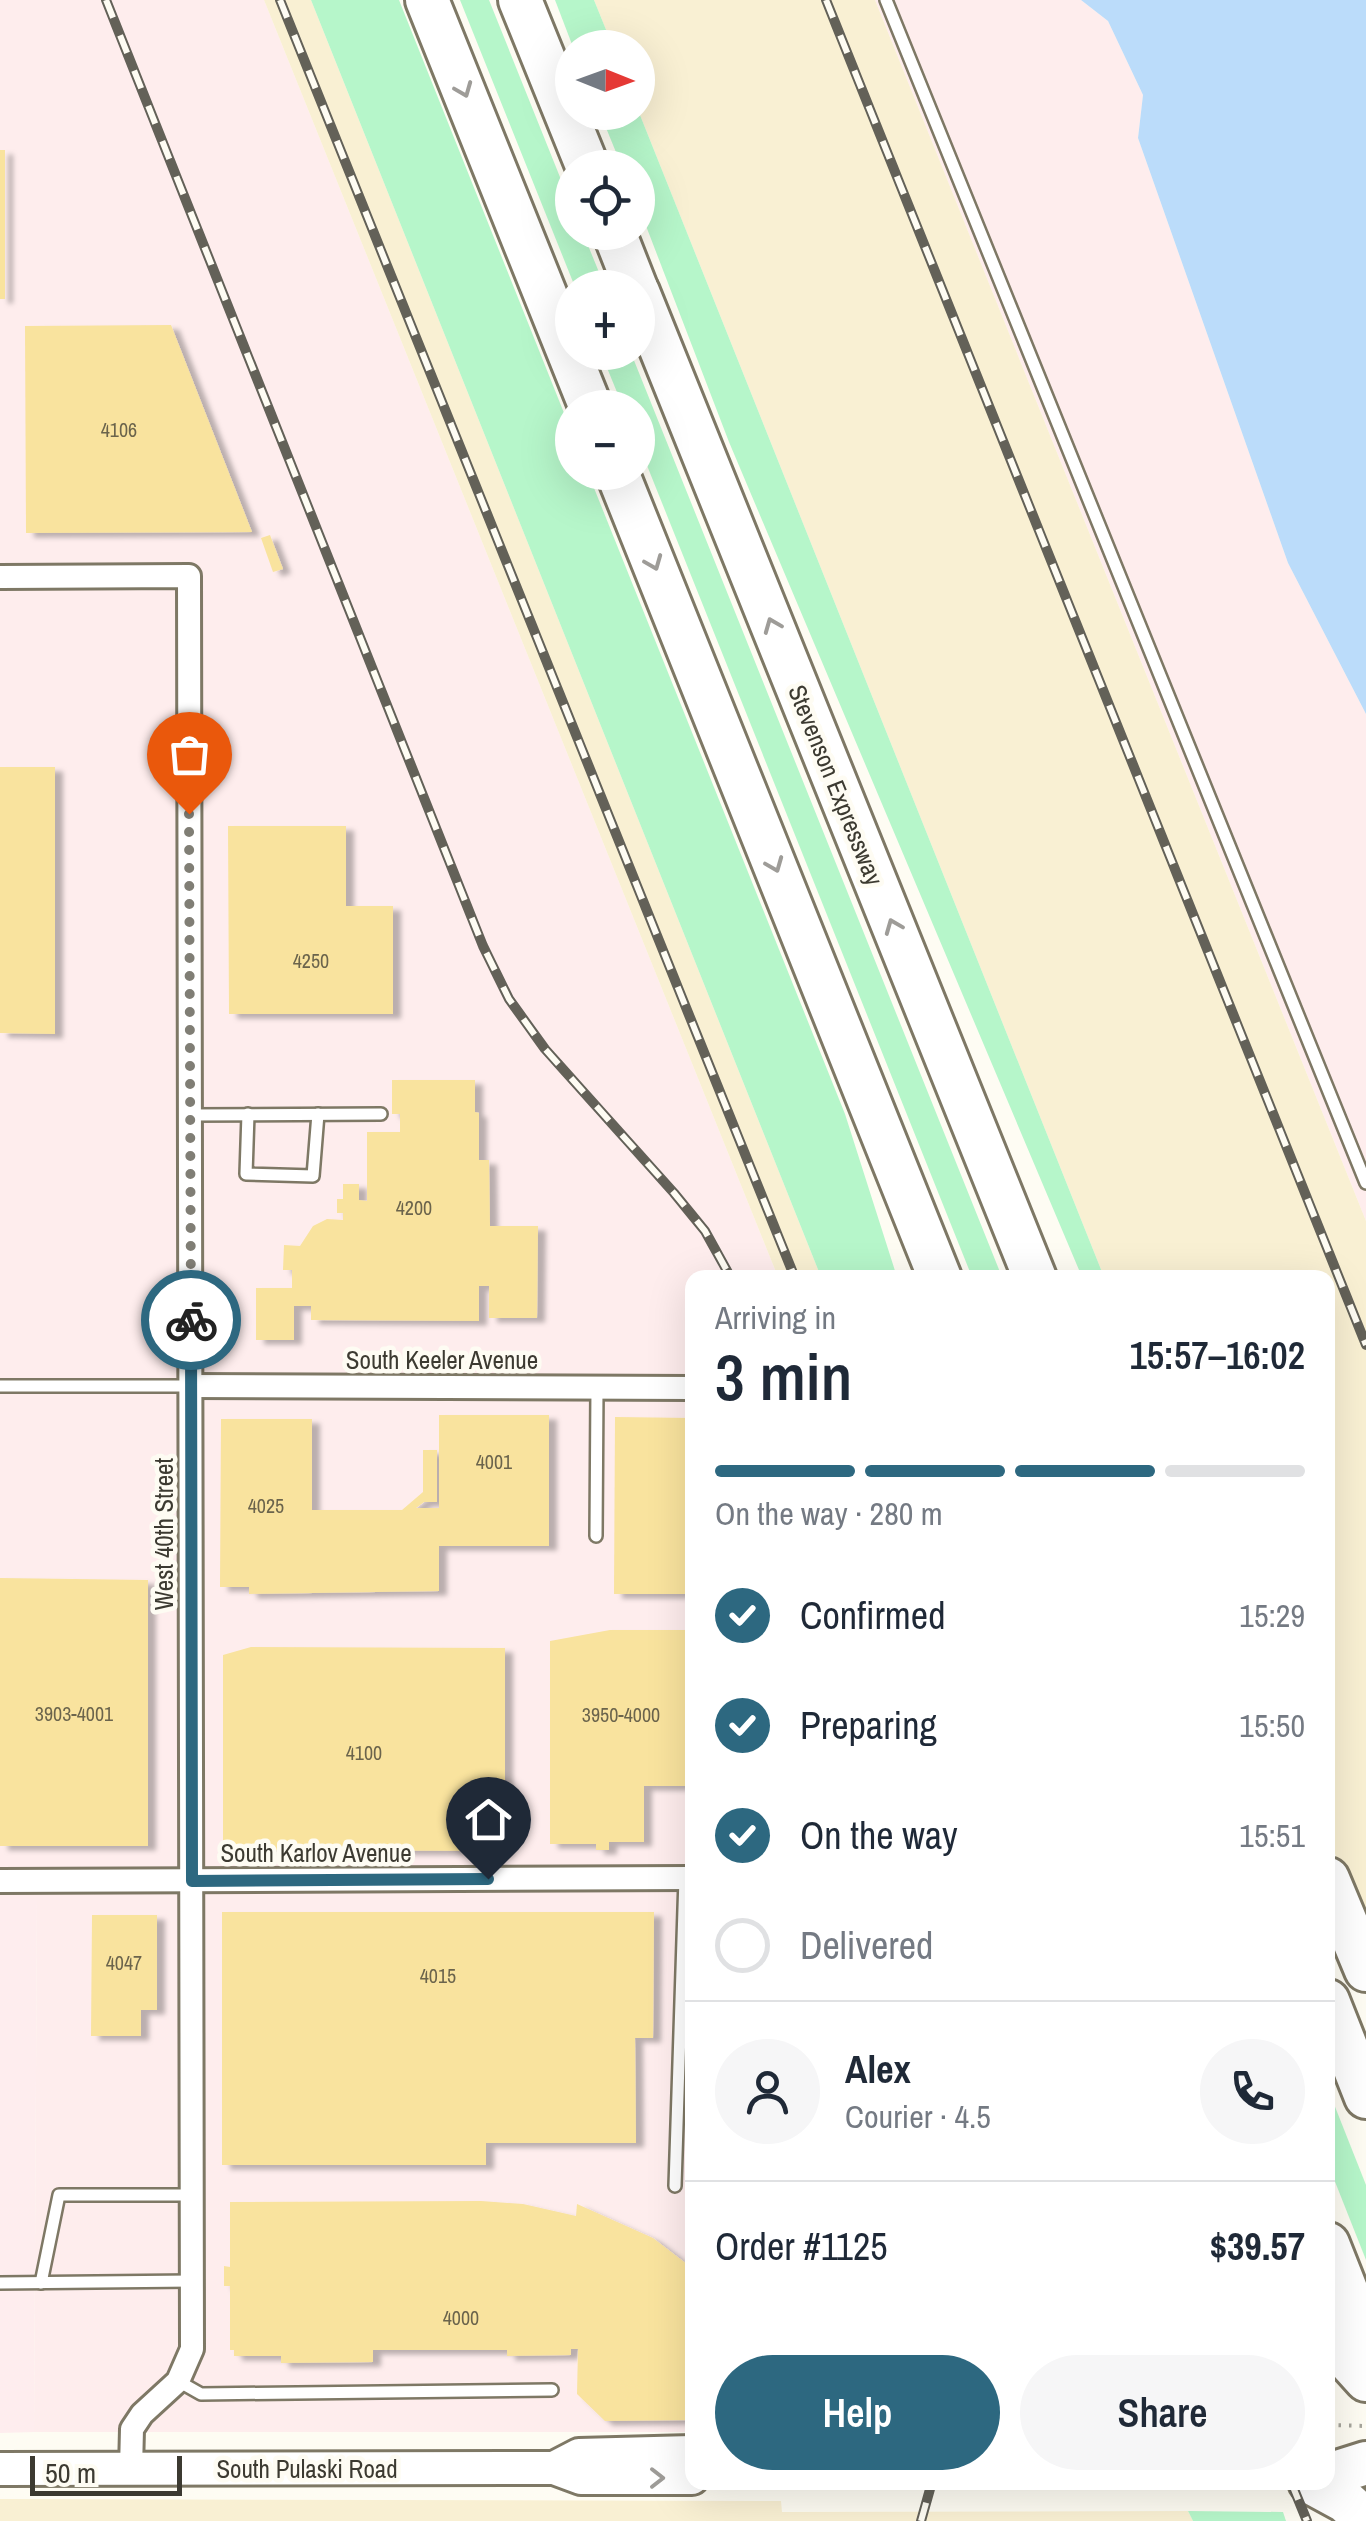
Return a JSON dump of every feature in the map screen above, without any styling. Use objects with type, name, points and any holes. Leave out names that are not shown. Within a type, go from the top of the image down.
[{"type":"highway","points":[[428,0],[584,390]]},
{"type":"highway","points":[[520,0],[581,150]]},
{"type":"highway","name":"Stevenson Expressway","points":[[655,335],[1032,1270]]},
{"type":"highway","points":[[625,490],[937,1270]]},
{"type":"highway","points":[[930,1017],[1012,1162],[1059,1270]]},
{"type":"highway","points":[[872,1106],[914,1270]]},
{"type":"highway","points":[[1335,1896],[1366,1970]]},
{"type":"highway","points":[[1335,2020],[1366,2097]]},
{"type":"highway","points":[[1335,2262],[1366,2340]]},
{"type":"highway","points":[[1335,2346],[1366,2380]]},
{"type":"highway","points":[[1335,2475],[1366,2460]]},
{"type":"highway","points":[[1325,2490],[1345,2501],[1366,2520]]},
{"type":"main road","name":"South Pulaski Road","points":[[554,2468],[579,2454],[685,2452]]},
{"type":"main road","points":[[1335,2456],[1366,2460]]},
{"type":"main road","name":"South Pulaski Road","points":[[0,2469],[554,2468],[580,2478],[685,2478]]},
{"type":"main road","points":[[1335,2479],[1366,2482]]},
{"type":"street","name":"West 40th Street","points":[[0,577],[189,576],[192,2349],[178,2381]]},
{"type":"street","name":"South Keeler Avenue","points":[[191,1386],[685,1388]]},
{"type":"street","name":"South Karlov Avenue","points":[[0,1881],[685,1878]]},
{"type":"street","points":[[131,2470],[132,2430],[142,2414],[178,2381]]},
{"type":"lane","points":[[886,0],[1366,1183]]},
{"type":"lane","points":[[190,1114],[380,1114]]},
{"type":"lane","points":[[248,1114],[246,1174],[313,1176],[318,1114]]},
{"type":"lane","points":[[0,1386],[191,1386]]},
{"type":"lane","points":[[596,1536],[597,1388]]},
{"type":"lane","points":[[675,2186],[685,1966]]},
{"type":"lane","points":[[41,2283],[59,2195],[192,2195]]},
{"type":"lane","points":[[0,2283],[192,2281]]},
{"type":"lane","points":[[178,2381],[201,2394],[552,2390]]},
{"type":"path","points":[[1335,2425],[1366,2426]]},
{"type":"shaded area","points":[[0,0],[264,0],[775,1270],[685,1270],[685,2432],[34,2432],[37,1899],[0,1899]]},
{"type":"shaded area","points":[[264,0],[311,0],[818,1270],[775,1270]]},
{"type":"shaded area","points":[[594,0],[875,0],[1366,1221],[1366,1932],[1335,1854],[1335,1270],[1101,1270],[646,130],[655,130],[655,30],[606,30]]},
{"type":"shaded area","points":[[875,0],[1081,0],[1108,21],[1143,95],[1138,138],[1288,563],[1366,714],[1366,1221]]},
{"type":"shaded area","points":[[0,1899],[37,1899],[34,2432],[0,2433]]},
{"type":"shaded area","points":[[0,2499],[781,2501],[782,2512],[1188,2511],[1193,2521],[0,2521]]},
{"type":"green space","points":[[311,0],[399,0],[555,390],[555,490],[595,490],[845,1114],[895,1270],[818,1270]]},
{"type":"green space","points":[[460,0],[489,0],[555,165],[555,237]]},
{"type":"green space","points":[[555,0],[594,0],[606,30],[566,30]]},
{"type":"green space","points":[[607,130],[646,130],[654,150],[615,150]]},
{"type":"green space","points":[[655,153],[1101,1270],[1079,1270],[729,442],[655,249]]},
{"type":"green space","points":[[560,250],[590,250],[598,270],[568,270]]},
{"type":"green space","points":[[608,370],[638,370],[646,390],[616,390]]},
{"type":"green space","points":[[655,413],[999,1270],[969,1270],[655,485]]},
{"type":"green space","points":[[1335,2107],[1366,2185],[1366,2260],[1335,2182]]},
{"type":"green space","points":[[1188,2511],[1283,2512],[1286,2521],[1193,2521]]},
{"type":"water","points":[[1081,0],[1366,0],[1366,714],[1288,563],[1138,138],[1143,95],[1108,21]]},
{"type":"building","points":[[0,150],[5,150],[5,299],[0,299]]},
{"type":"building","points":[[171,325],[252,532],[26,533],[25,326]]},
{"type":"building","points":[[270,535],[283,569],[273,572],[261,538]]},
{"type":"building","points":[[0,767],[55,767],[55,1034],[0,1033]]},
{"type":"building","points":[[228,826],[346,826],[346,906],[393,906],[393,1014],[229,1014]]},
{"type":"building","points":[[392,1080],[475,1080],[479,1160],[489,1160],[490,1226],[538,1226],[537,1318],[489,1318],[489,1286],[479,1286],[479,1321],[311,1320],[311,1306],[294,1306],[294,1340],[256,1340],[256,1288],[292,1288],[292,1270],[283,1270],[284,1245],[300,1246],[313,1226],[327,1219],[343,1220],[343,1213],[337,1213],[337,1199],[343,1199],[343,1184],[359,1184],[359,1200],[367,1201],[367,1132],[400,1132],[400,1114],[392,1114]]},
{"type":"building","points":[[439,1415],[549,1415],[549,1546],[439,1546],[439,1591],[249,1594],[249,1587],[220,1587],[221,1419],[312,1419],[312,1510],[402,1510],[423,1492],[423,1450],[437,1450],[437,1502],[424,1502],[416,1508],[439,1508]]},
{"type":"building","points":[[615,1417],[685,1418],[685,1594],[614,1594]]},
{"type":"building","points":[[0,1578],[148,1580],[148,1846],[0,1846]]},
{"type":"building","points":[[610,1630],[685,1630],[685,1786],[644,1786],[644,1842],[609,1842],[609,1850],[596,1850],[596,1844],[550,1844],[550,1641]]},
{"type":"building","points":[[251,1647],[505,1648],[505,1851],[223,1850],[223,1655]]},
{"type":"building","points":[[222,1912],[654,1912],[653,2038],[635,2038],[636,2143],[486,2143],[486,2165],[222,2165]]},
{"type":"building","points":[[92,1915],[157,1915],[157,2010],[141,2010],[141,2036],[91,2036]]},
{"type":"building","points":[[481,2201],[523,2204],[576,2216],[577,2204],[653,2238],[685,2263],[685,2420],[605,2421],[577,2394],[578,2349],[571,2349],[571,2355],[507,2356],[507,2350],[373,2350],[373,2362],[281,2363],[281,2356],[234,2356],[234,2350],[230,2350],[230,2286],[224,2286],[224,2266],[230,2267],[230,2202]]},
{"type":"railway","points":[[106,0],[483,946],[509,999],[545,1049],[674,1193],[705,1231],[727,1270]]},
{"type":"railway","points":[[280,0],[792,1270]]},
{"type":"railway","points":[[826,0],[1366,1345]]},
{"type":"railway","points":[[921,2521],[930,2490]]},
{"type":"railway","points":[[1294,2490],[1307,2521]]},
{"type":"way so far","points":[[189,814],[191,1320]]},
{"type":"route","points":[[191,1320],[192,1881],[488,1879]]}]
